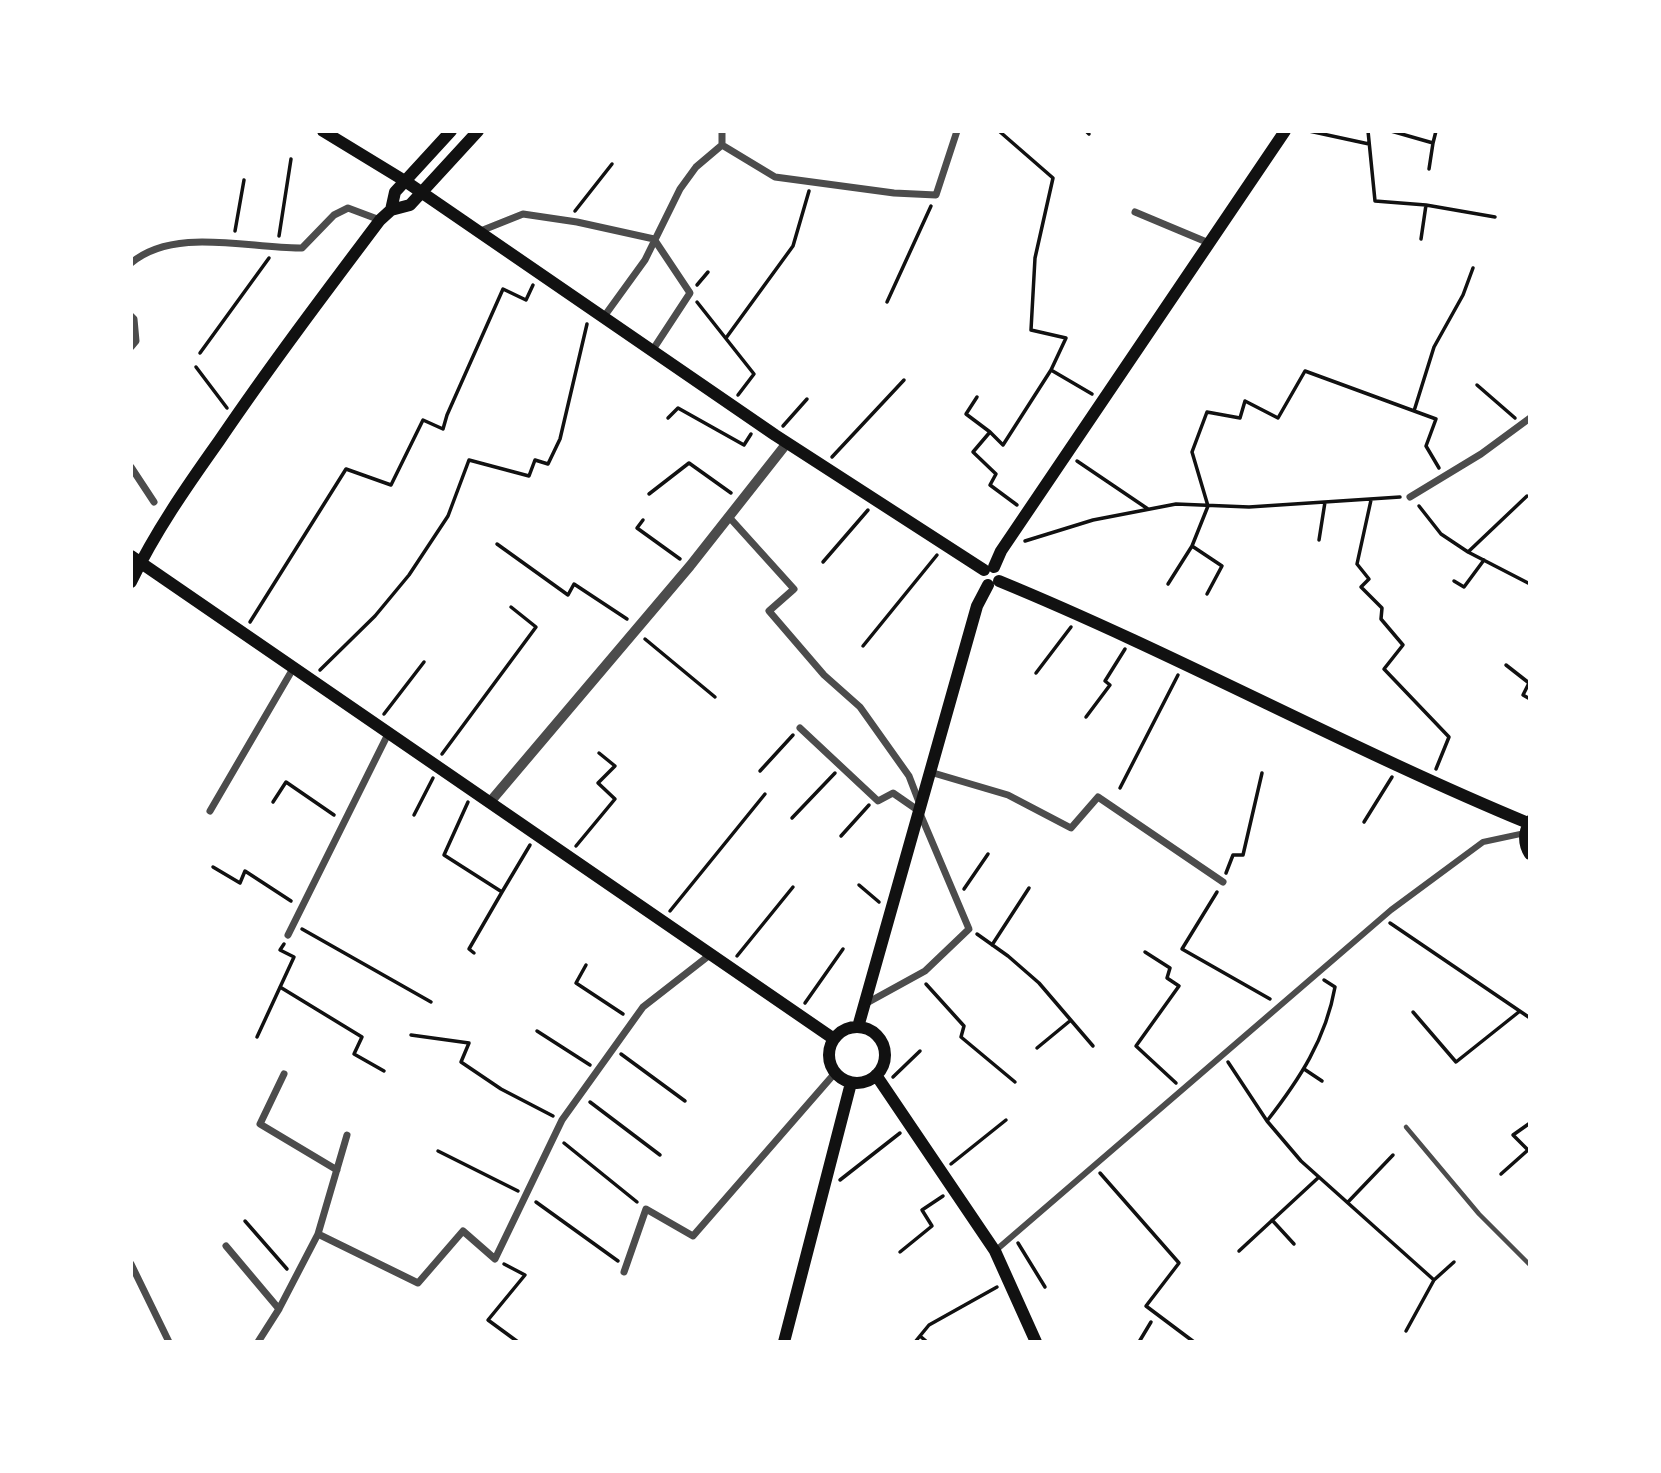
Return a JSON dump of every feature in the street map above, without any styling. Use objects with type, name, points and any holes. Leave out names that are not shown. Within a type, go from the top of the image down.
[{"type":"main road","points":[[323,131],[405,181],[823,467],[945,545],[992,566]]},
{"type":"main road","points":[[391,210],[395,192],[451,131]]},
{"type":"main road","points":[[131,582],[136,559],[234,419],[380,220],[391,210],[410,205],[478,131]]},
{"type":"main road","points":[[1284,131],[982,578],[1081,614],[1528,826],[1525,842],[1530,854]]},
{"type":"main road","points":[[136,559],[834,1039]]},
{"type":"main road","points":[[858,1027],[977,606],[993,583]]},
{"type":"main road","points":[[880,1080],[851,1083],[835,1073],[829,1056],[834,1039],[849,1028],[858,1027],[875,1034],[881,1041],[884,1059],[880,1080],[995,1251],[1035,1342]]},
{"type":"main road","points":[[784,1342],[851,1083]]},
{"type":"street","points":[[603,318],[645,260],[680,189],[696,167],[722,145],[722,131]]},
{"type":"street","points":[[722,145],[775,177],[894,194],[936,195],[957,131]]},
{"type":"street","points":[[131,263],[167,245],[195,241],[302,248],[334,215],[348,208],[380,220]]},
{"type":"street","points":[[1135,212],[1209,243]]},
{"type":"street","points":[[477,232],[523,214],[567,220],[654,239],[691,293],[652,351]]},
{"type":"street","points":[[131,316],[134,319],[136,341],[131,347]]},
{"type":"street","points":[[1410,497],[1481,454],[1530,418]]},
{"type":"street","points":[[490,802],[690,566],[787,443]]},
{"type":"street","points":[[131,467],[154,502]]},
{"type":"street","points":[[729,517],[794,589],[769,611],[824,675],[860,707],[909,776],[969,929],[925,971],[865,1004]]},
{"type":"street","points":[[210,811],[294,667]]},
{"type":"street","points":[[800,728],[878,801],[893,793],[920,809]]},
{"type":"street","points":[[288,936],[388,732]]},
{"type":"street","points":[[930,772],[1008,795],[1071,828],[1098,797],[1223,882]]},
{"type":"street","points":[[995,1251],[1382,918],[1483,842],[1528,826]]},
{"type":"street","points":[[318,1234],[418,1283],[463,1231],[495,1259],[562,1120],[643,1007],[711,954]]},
{"type":"street","points":[[625,1270],[646,1209],[693,1237],[835,1073]]},
{"type":"street","points":[[284,1074],[260,1124],[337,1170]]},
{"type":"street","points":[[258,1342],[279,1309],[318,1234],[347,1135]]},
{"type":"street","points":[[226,1246],[279,1309]]},
{"type":"street","points":[[131,1264],[169,1342]]},
{"type":"lane","points":[[1406,1127],[1479,1214],[1530,1265]]},
{"type":"path","points":[[977,397],[966,414],[1003,445],[1051,370],[1066,338],[1031,330],[1035,258],[1053,178],[999,131]]},
{"type":"path","points":[[1310,131],[1369,144]]},
{"type":"path","points":[[1368,131],[1375,201],[1426,205],[1495,217]]},
{"type":"path","points":[[1391,131],[1433,143]]},
{"type":"path","points":[[1429,169],[1436,131]]},
{"type":"path","points":[[200,353],[276,248],[291,159]]},
{"type":"path","points":[[567,220],[612,164]]},
{"type":"path","points":[[232,244],[244,180]]},
{"type":"path","points":[[726,338],[793,246],[812,183]]},
{"type":"path","points":[[887,302],[936,195]]},
{"type":"path","points":[[1421,239],[1426,205]]},
{"type":"path","points":[[1414,411],[1434,347],[1463,295],[1473,268]]},
{"type":"path","points":[[243,632],[346,469],[391,485],[423,420],[443,429],[503,289],[526,300],[539,274]]},
{"type":"path","points":[[691,293],[754,374],[731,405]]},
{"type":"path","points":[[312,679],[375,616],[409,575],[448,516],[469,460],[528,476],[535,460],[548,464],[560,439],[591,309]]},
{"type":"path","points":[[196,367],[234,419]]},
{"type":"path","points":[[1051,370],[1103,401]]},
{"type":"path","points":[[1168,584],[1192,546],[1208,506],[1192,452],[1207,412],[1241,418],[1245,401],[1278,418],[1305,371],[1436,419],[1426,446],[1443,476]]},
{"type":"path","points":[[823,467],[904,380]]},
{"type":"path","points":[[1477,385],[1522,424]]},
{"type":"path","points":[[775,435],[807,399]]},
{"type":"path","points":[[667,418],[678,408],[744,445],[759,424]]},
{"type":"path","points":[[990,432],[973,452],[996,474],[990,485],[1027,513]]},
{"type":"path","points":[[1067,454],[1148,509]]},
{"type":"path","points":[[649,494],[689,463],[741,501]]},
{"type":"path","points":[[1468,552],[1527,496]]},
{"type":"path","points":[[992,566],[1027,540],[1093,520],[1176,504],[1249,508],[1410,497],[1441,534],[1468,552],[1530,584]]},
{"type":"path","points":[[1371,499],[1357,564],[1368,579],[1361,587],[1382,608],[1381,619],[1403,645],[1384,669],[1449,737],[1430,781]]},
{"type":"path","points":[[823,562],[876,501]]},
{"type":"path","points":[[1319,540],[1325,502]]},
{"type":"path","points":[[642,520],[637,528],[690,566]]},
{"type":"path","points":[[497,544],[568,594],[574,584],[637,629],[715,697]]},
{"type":"path","points":[[863,646],[945,545]]},
{"type":"path","points":[[1192,546],[1222,566],[1207,594]]},
{"type":"path","points":[[1454,581],[1464,587],[1484,560]]},
{"type":"path","points":[[414,815],[437,765],[536,627],[511,607]]},
{"type":"path","points":[[1036,673],[1081,614]]},
{"type":"path","points":[[1086,717],[1110,685],[1105,681],[1132,639]]},
{"type":"path","points":[[376,724],[424,662]]},
{"type":"path","points":[[1120,788],[1183,663]]},
{"type":"path","points":[[1506,665],[1529,683],[1523,695],[1530,699]]},
{"type":"path","points":[[760,771],[800,728]]},
{"type":"path","points":[[568,855],[615,799],[598,783],[615,766],[599,752]]},
{"type":"path","points":[[792,818],[841,766]]},
{"type":"path","points":[[1364,822],[1398,766]]},
{"type":"path","points":[[1262,773],[1242,855],[1233,855],[1223,882],[1182,949],[1281,1005]]},
{"type":"path","points":[[273,802],[286,782],[344,822]]},
{"type":"path","points":[[473,790],[444,855],[502,892]]},
{"type":"path","points":[[662,920],[765,794]]},
{"type":"path","points":[[841,836],[875,798]]},
{"type":"path","points":[[474,953],[469,949],[536,834]]},
{"type":"path","points":[[956,899],[988,854]]},
{"type":"path","points":[[213,867],[240,883],[245,870],[302,908]]},
{"type":"path","points":[[859,885],[891,913]]},
{"type":"path","points":[[729,966],[793,887]]},
{"type":"path","points":[[992,945],[1029,888]]},
{"type":"path","points":[[1382,918],[1530,1017]]},
{"type":"path","points":[[294,924],[431,1002]]},
{"type":"path","points":[[969,929],[1039,983],[1093,1046]]},
{"type":"path","points":[[257,1037],[295,957],[280,950],[288,936]]},
{"type":"path","points":[[797,1013],[843,949]]},
{"type":"path","points":[[1145,952],[1170,968],[1167,978],[1179,986],[1136,1046],[1183,1090]]},
{"type":"path","points":[[586,965],[576,983],[634,1021]]},
{"type":"path","points":[[918,975],[964,1026],[961,1037],[1015,1082]]},
{"type":"path","points":[[1267,1121],[1304,1069],[1330,1016],[1335,987],[1316,975]]},
{"type":"path","points":[[280,987],[362,1037],[354,1054],[384,1071]]},
{"type":"path","points":[[1413,1012],[1457,1062],[1520,1011]]},
{"type":"path","points":[[1037,1048],[1070,1020]]},
{"type":"path","points":[[537,1031],[598,1070]]},
{"type":"path","points":[[411,1035],[469,1043],[461,1062],[501,1089],[562,1120]]},
{"type":"path","points":[[613,1048],[685,1101]]},
{"type":"path","points":[[880,1080],[920,1051]]},
{"type":"path","points":[[1223,1055],[1267,1121],[1301,1161],[1434,1280]]},
{"type":"path","points":[[1304,1069],[1322,1081]]},
{"type":"path","points":[[580,1095],[660,1155]]},
{"type":"path","points":[[942,1172],[1006,1120]]},
{"type":"path","points":[[1500,1174],[1528,1150],[1513,1135],[1530,1123]]},
{"type":"path","points":[[822,1195],[910,1126]]},
{"type":"path","points":[[554,1135],[646,1209]]},
{"type":"path","points":[[438,1152],[526,1195],[625,1270]]},
{"type":"path","points":[[1348,1202],[1393,1154]]},
{"type":"path","points":[[1094,1166],[1179,1263],[1146,1306],[1194,1342]]},
{"type":"path","points":[[1239,1251],[1319,1177]]},
{"type":"path","points":[[900,1252],[932,1226],[922,1210],[953,1189]]},
{"type":"path","points":[[1272,1220],[1294,1244]]},
{"type":"path","points":[[244,1221],[296,1278]]},
{"type":"path","points":[[1013,1236],[1045,1287]]},
{"type":"path","points":[[495,1259],[525,1275],[488,1321],[518,1342]]},
{"type":"path","points":[[1406,1331],[1434,1280],[1454,1262]]},
{"type":"path","points":[[915,1342],[929,1325],[1008,1281]]},
{"type":"path","points":[[1139,1342],[1151,1322]]},
{"type":"path","points":[[920,1336],[927,1342]]}]
